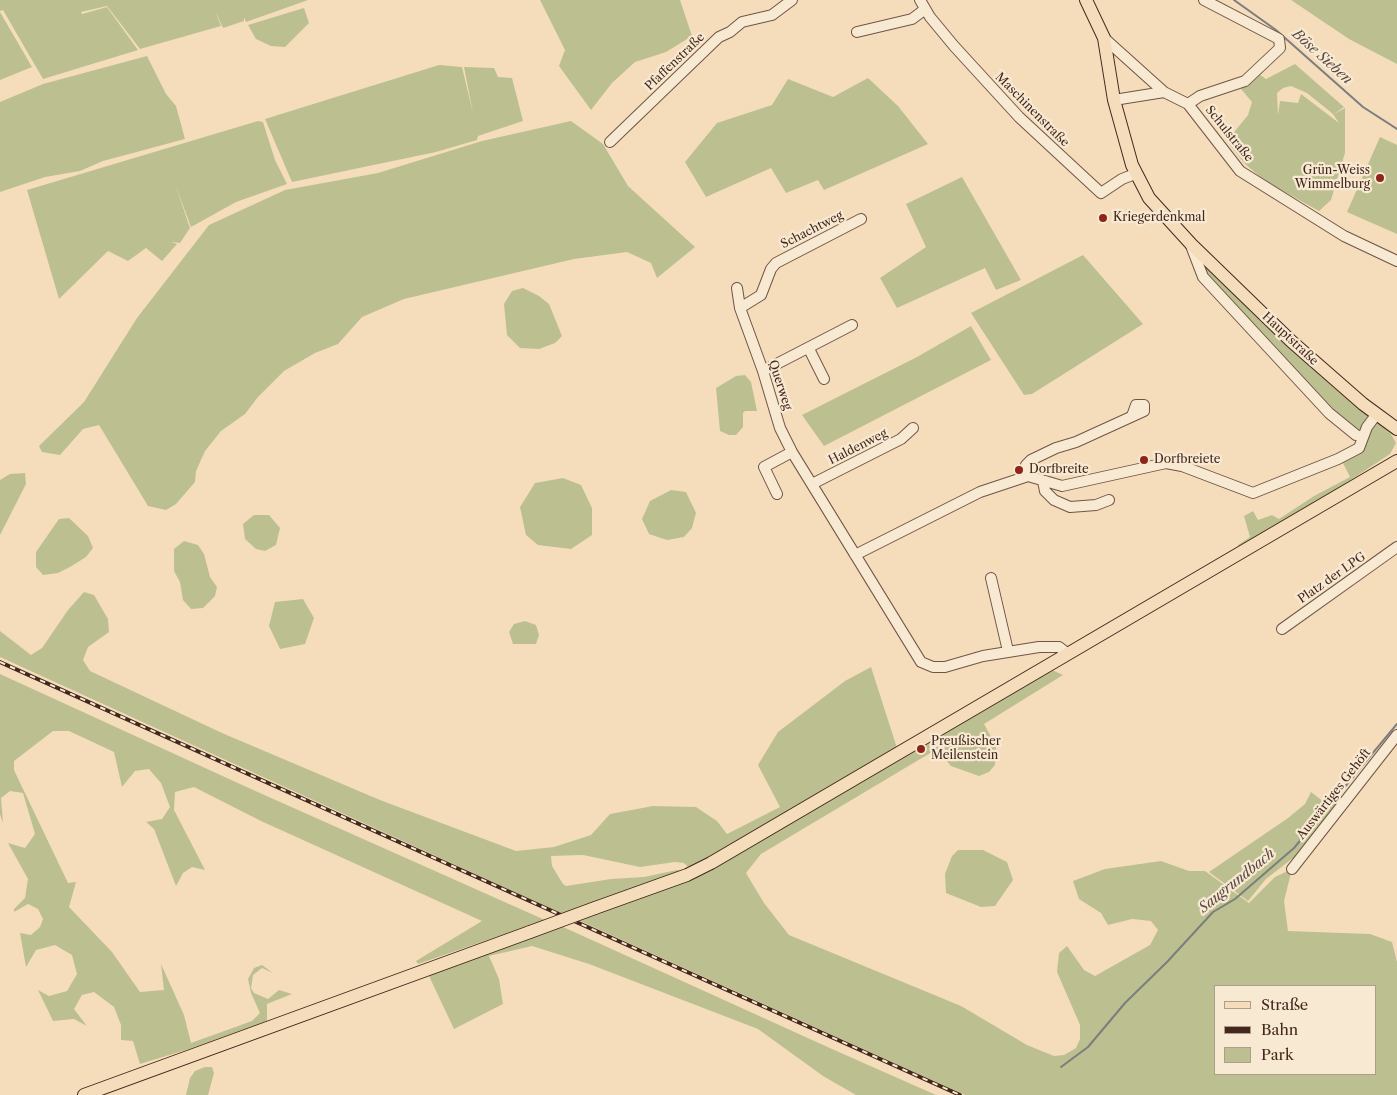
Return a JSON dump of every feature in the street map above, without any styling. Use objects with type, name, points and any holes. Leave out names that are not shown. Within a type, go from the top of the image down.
[{"type":"main road","name":"Hauptstraße","points":[[1086,0],[1104,38],[1114,100],[1135,174],[1149,198],[1190,242],[1297,347],[1396,430]]},
{"type":"main road","points":[[1378,472],[1392,460],[1397,452]]},
{"type":"main road","points":[[84,1095],[687,875],[711,864],[1397,461]]},
{"type":"street","name":"Pfaffenstraße","points":[[610,142],[719,37],[730,32],[742,22],[772,15],[792,0]]},
{"type":"street","points":[[1188,104],[1200,96],[1245,81],[1281,45],[1279,39],[1204,0]]},
{"type":"street","name":"Maschinenstraße","points":[[857,32],[912,18],[922,5],[954,46],[1012,107],[1019,117],[1101,193],[1122,179],[1135,174]]},
{"type":"street","name":"Schulstraße","points":[[1104,38],[1164,92],[1188,104],[1240,171],[1344,236],[1397,261]]},
{"type":"street","points":[[1114,100],[1164,92]]},
{"type":"street","name":"Schachtweg","points":[[740,308],[761,295],[771,269],[776,263],[861,219]]},
{"type":"street","name":"Hauptstraße","points":[[1190,242],[1203,277],[1329,413],[1356,435],[1363,438]]},
{"type":"street","name":"Querweg","points":[[737,288],[740,308],[763,371],[780,428],[812,484]]},
{"type":"street","points":[[763,371],[809,349],[852,325]]},
{"type":"street","points":[[809,349],[824,379]]},
{"type":"street","points":[[855,555],[980,492],[1028,476],[1062,486],[1073,485],[1166,463],[1182,466],[1253,493],[1338,459],[1359,448],[1367,426],[1376,415]]},
{"type":"street","points":[[1028,476],[1026,465],[1031,460],[1132,416]]},
{"type":"street","name":"Haldenweg","points":[[812,484],[901,439],[912,428]]},
{"type":"street","points":[[777,494],[764,467],[792,452]]},
{"type":"street","points":[[1042,481],[1045,491],[1054,500],[1070,507],[1096,506],[1109,500]]},
{"type":"street","points":[[812,484],[921,662],[933,667],[945,667],[972,658],[1008,651],[1055,647],[1063,649],[1068,654]]},
{"type":"street","name":"Platz der LPG","points":[[1282,629],[1397,547]]},
{"type":"street","points":[[992,578],[1008,651]]},
{"type":"street","name":"Auswärtiges Gehöft","points":[[1292,869],[1397,735]]},
{"type":"green space","points":[[0,0],[308,0],[246,22],[244,17],[244,21],[223,28],[215,11],[221,26],[140,49],[107,6],[81,12],[82,14],[107,7],[138,50],[43,79],[3,10],[0,11]]},
{"type":"green space","points":[[540,0],[680,0],[692,36],[666,52],[635,62],[612,83],[591,110],[559,66],[565,50]]},
{"type":"green space","points":[[1291,0],[1397,0],[1397,64],[1349,39]]},
{"type":"green space","points":[[304,8],[309,23],[285,47],[271,46],[256,39],[248,25]]},
{"type":"green space","points":[[0,12],[32,67],[0,80]]},
{"type":"green space","points":[[147,56],[166,94],[176,106],[185,139],[103,161],[80,171],[45,177],[0,192],[0,102],[43,84]]},
{"type":"green space","points":[[1295,64],[1344,107],[1334,114],[1345,108],[1345,153],[1331,200],[1319,211],[1265,181],[1244,163],[1227,141],[1248,115],[1252,102],[1241,89],[1259,74],[1266,79]],"holes":[[[1291,86],[1307,93],[1333,114],[1339,123],[1301,94],[1298,103],[1280,101],[1278,115],[1277,93],[1283,88]]]},
{"type":"green space","points":[[439,65],[462,67],[473,113],[464,67],[494,68],[498,77],[512,78],[523,121],[478,136],[477,140],[436,152],[292,182],[265,119]]},
{"type":"green space","points":[[868,78],[898,106],[928,144],[824,190],[818,180],[786,193],[771,168],[706,197],[685,162],[717,123],[772,105],[788,79],[833,97]]},
{"type":"green space","points":[[258,121],[263,122],[275,160],[287,184],[236,202],[191,227],[175,184],[190,228],[180,243],[171,242],[177,244],[162,261],[146,248],[128,261],[108,251],[59,299],[27,190]]},
{"type":"green space","points":[[571,121],[603,144],[628,186],[695,247],[657,278],[651,263],[627,252],[574,259],[404,299],[362,317],[338,344],[315,353],[284,371],[258,397],[245,414],[221,431],[205,451],[196,471],[195,482],[176,504],[166,510],[148,506],[99,425],[83,429],[60,455],[42,452],[39,446],[84,402],[137,318],[209,225],[285,190],[378,173],[482,141]]},
{"type":"green space","name":"Grün-Weiss Wimmelburg","points":[[1380,137],[1397,145],[1397,234],[1347,212]]},
{"type":"green space","points":[[962,177],[1021,280],[996,290],[985,268],[897,308],[880,278],[926,247],[906,204]]},
{"type":"green space","points":[[1083,255],[1143,324],[1032,394],[1024,395],[971,313]]},
{"type":"green space","points":[[1198,255],[1321,376],[1369,414],[1358,432],[1334,413],[1204,275]]},
{"type":"green space","points":[[523,288],[539,296],[549,304],[562,336],[555,343],[539,349],[520,348],[507,335],[504,304],[512,291]]},
{"type":"green space","points":[[971,326],[991,360],[824,446],[802,415],[917,357]]},
{"type":"green space","points":[[745,375],[751,382],[757,411],[745,411],[743,413],[743,427],[736,435],[729,435],[720,431],[716,388],[736,376]]},
{"type":"green space","points":[[1377,422],[1391,434],[1396,443],[1390,454],[1296,516],[1239,549],[1238,545],[1250,537],[1244,516],[1253,511],[1258,520],[1272,515],[1279,519],[1314,496],[1350,477],[1342,461]]},
{"type":"green space","points":[[25,473],[26,484],[0,535],[0,480],[10,474]]},
{"type":"green space","points":[[563,478],[581,485],[592,508],[592,535],[571,549],[538,545],[526,535],[520,507],[535,483]]},
{"type":"green space","points":[[671,490],[686,492],[696,513],[692,528],[684,537],[667,540],[649,534],[642,519],[650,501]]},
{"type":"green space","points":[[254,515],[269,515],[280,528],[276,545],[265,551],[256,549],[245,539],[243,524]]},
{"type":"green space","points":[[69,518],[88,536],[93,548],[86,557],[70,567],[58,573],[43,575],[36,567],[36,552],[59,519]]},
{"type":"green space","points":[[184,541],[198,545],[204,554],[210,577],[217,587],[215,596],[203,608],[191,609],[183,600],[180,582],[174,571],[174,549]]},
{"type":"green space","points":[[84,592],[94,595],[108,619],[109,632],[88,647],[83,660],[90,671],[222,733],[380,800],[516,851],[554,847],[591,835],[610,814],[653,806],[696,807],[717,821],[727,834],[780,807],[758,765],[778,732],[845,681],[871,667],[897,748],[690,869],[684,863],[675,862],[640,867],[583,855],[551,856],[552,866],[566,886],[611,879],[644,877],[677,870],[683,872],[563,914],[0,657],[0,631],[31,655],[42,648],[68,610]]},
{"type":"green space","points":[[303,599],[314,618],[305,644],[280,649],[269,626],[275,602]]},
{"type":"green space","points":[[525,621],[536,625],[539,635],[536,644],[513,644],[509,632],[514,624]]},
{"type":"green space","points":[[1050,669],[1063,675],[984,724],[996,746],[995,765],[989,772],[979,776],[951,766],[937,749],[761,854],[746,873],[764,903],[789,935],[961,1006],[1027,1045],[1054,1056],[1064,1055],[1076,1048],[1080,1039],[1080,1025],[1057,972],[1059,953],[1067,946],[1084,970],[1095,976],[1150,945],[1158,930],[1151,921],[1132,919],[1108,925],[1101,913],[1079,899],[1073,881],[1105,869],[1161,861],[1189,871],[1205,871],[1249,903],[1275,877],[1292,869],[1284,901],[1288,931],[1370,934],[1392,942],[1397,962],[1397,1095],[965,1095],[578,920],[697,876]]},
{"type":"green space","points":[[0,674],[251,789],[545,920],[418,964],[416,961],[482,921],[261,821],[194,787],[175,792],[174,810],[205,870],[192,867],[183,873],[176,886],[154,829],[146,822],[162,819],[170,807],[161,783],[149,769],[135,771],[122,787],[114,752],[69,731],[53,731],[14,761],[14,770],[68,883],[76,882],[69,907],[112,952],[140,992],[164,990],[161,964],[184,1015],[191,1043],[252,1021],[260,1013],[251,993],[248,979],[254,968],[262,965],[273,973],[262,968],[253,975],[251,988],[254,993],[268,999],[279,990],[292,994],[267,1004],[267,1021],[189,1049],[140,1064],[133,1041],[121,1040],[121,1025],[114,1007],[94,992],[82,995],[74,1009],[87,1026],[74,1019],[53,1021],[38,990],[49,996],[67,991],[77,974],[72,955],[55,945],[36,950],[26,967],[20,933],[31,935],[40,927],[43,919],[38,909],[28,904],[14,912],[14,909],[25,898],[28,879],[8,843],[25,848],[35,834],[23,793],[10,791],[1,798],[3,823],[0,814]]},
{"type":"green space","points":[[1311,792],[1328,805],[1332,801],[1336,804],[1302,851],[1266,879],[1248,901],[1209,872],[1288,818],[1305,804]]},
{"type":"green space","points":[[958,850],[983,850],[1007,862],[1013,880],[995,906],[981,907],[946,893],[945,874],[952,856]]},
{"type":"green space","points":[[561,926],[936,1095],[856,1095],[823,1076],[758,1029],[589,964],[532,946],[489,956],[499,979],[503,1004],[454,1029],[428,974]]},
{"type":"green space","points":[[205,1067],[212,1067],[214,1073],[208,1095],[186,1095],[190,1078],[195,1071]]},
{"type":"waterway","name":"Böse Sieben","points":[[1234,0],[1276,30],[1363,107],[1397,129]]},
{"type":"waterway","name":"Saugrundbach","points":[[1061,1067],[1088,1047],[1125,1003],[1167,962],[1213,912],[1235,899],[1294,848],[1397,724]]},
{"type":"railway","points":[[0,662],[960,1095]]},
{"type":"place","name":"Grün-Weiss Wimmelburg","points":[[1380,178]]},
{"type":"place","name":"Kriegerdenkmal","points":[[1103,218]]},
{"type":"place","name":"Dorfbreiete","points":[[1144,460]]},
{"type":"place","name":"Dorfbreite","points":[[1019,470]]},
{"type":"place","name":"Preußischer Meilenstein","points":[[921,749]]}]
